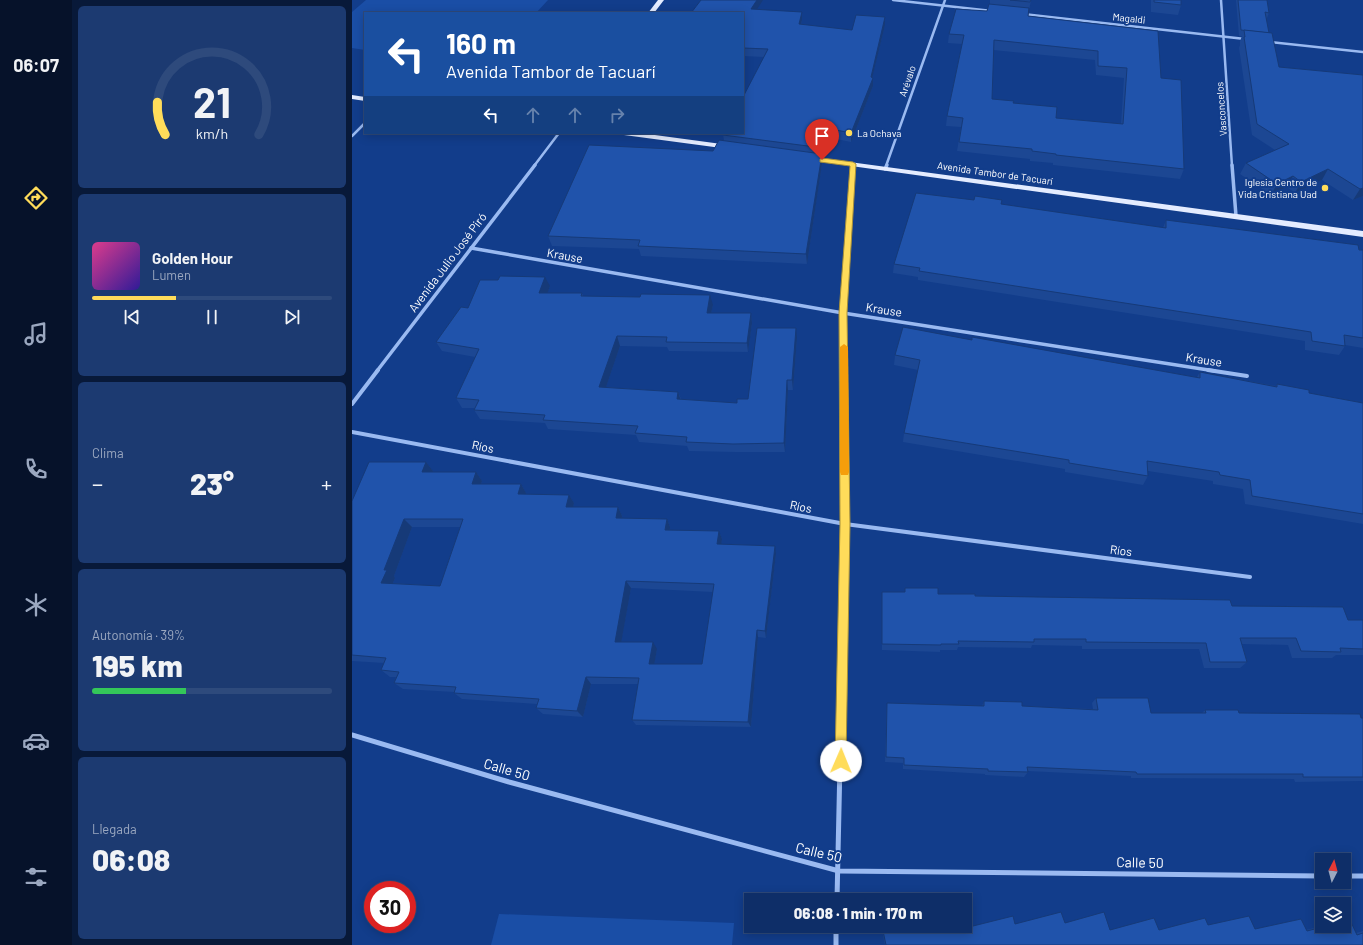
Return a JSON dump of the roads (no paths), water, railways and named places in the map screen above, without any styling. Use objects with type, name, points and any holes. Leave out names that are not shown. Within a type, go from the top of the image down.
[{"type":"main road","points":[[652,12],[661,0]]},
{"type":"main road","points":[[352,97],[364,99]]},
{"type":"main road","points":[[631,134],[734,148]]},
{"type":"main road","name":"Avenida Tambor de Tacuarí","points":[[798,157],[1363,234]]},
{"type":"street","points":[[893,0],[998,12]]},
{"type":"street","name":"Arévalo","points":[[885,169],[945,0]]},
{"type":"street","name":"Vasconcelos","points":[[1221,0],[1236,216]]},
{"type":"street","name":"Magaldi","points":[[1021,14],[1247,39]]},
{"type":"street","points":[[1262,41],[1363,52]]},
{"type":"street","points":[[352,136],[364,124]]},
{"type":"street","name":"Avenida Julio José Piró","points":[[352,404],[558,134]]},
{"type":"street","points":[[837,893],[845,524],[843,313],[853,164]]},
{"type":"street","name":"Krause","points":[[471,248],[843,313],[1247,376]]},
{"type":"street","name":"Ríos","points":[[352,432],[845,524],[1250,577]]},
{"type":"street","name":"Calle 50","points":[[352,735],[509,782],[838,871],[1315,876]]},
{"type":"street","points":[[1351,876],[1363,876]]},
{"type":"street","points":[[836,933],[836,945]]},
{"type":"place","name":"La Ochava","points":[[849,133]]},
{"type":"place","name":"Iglesia Centro de Vida Cristiana Uad","points":[[1325,188]]}]
